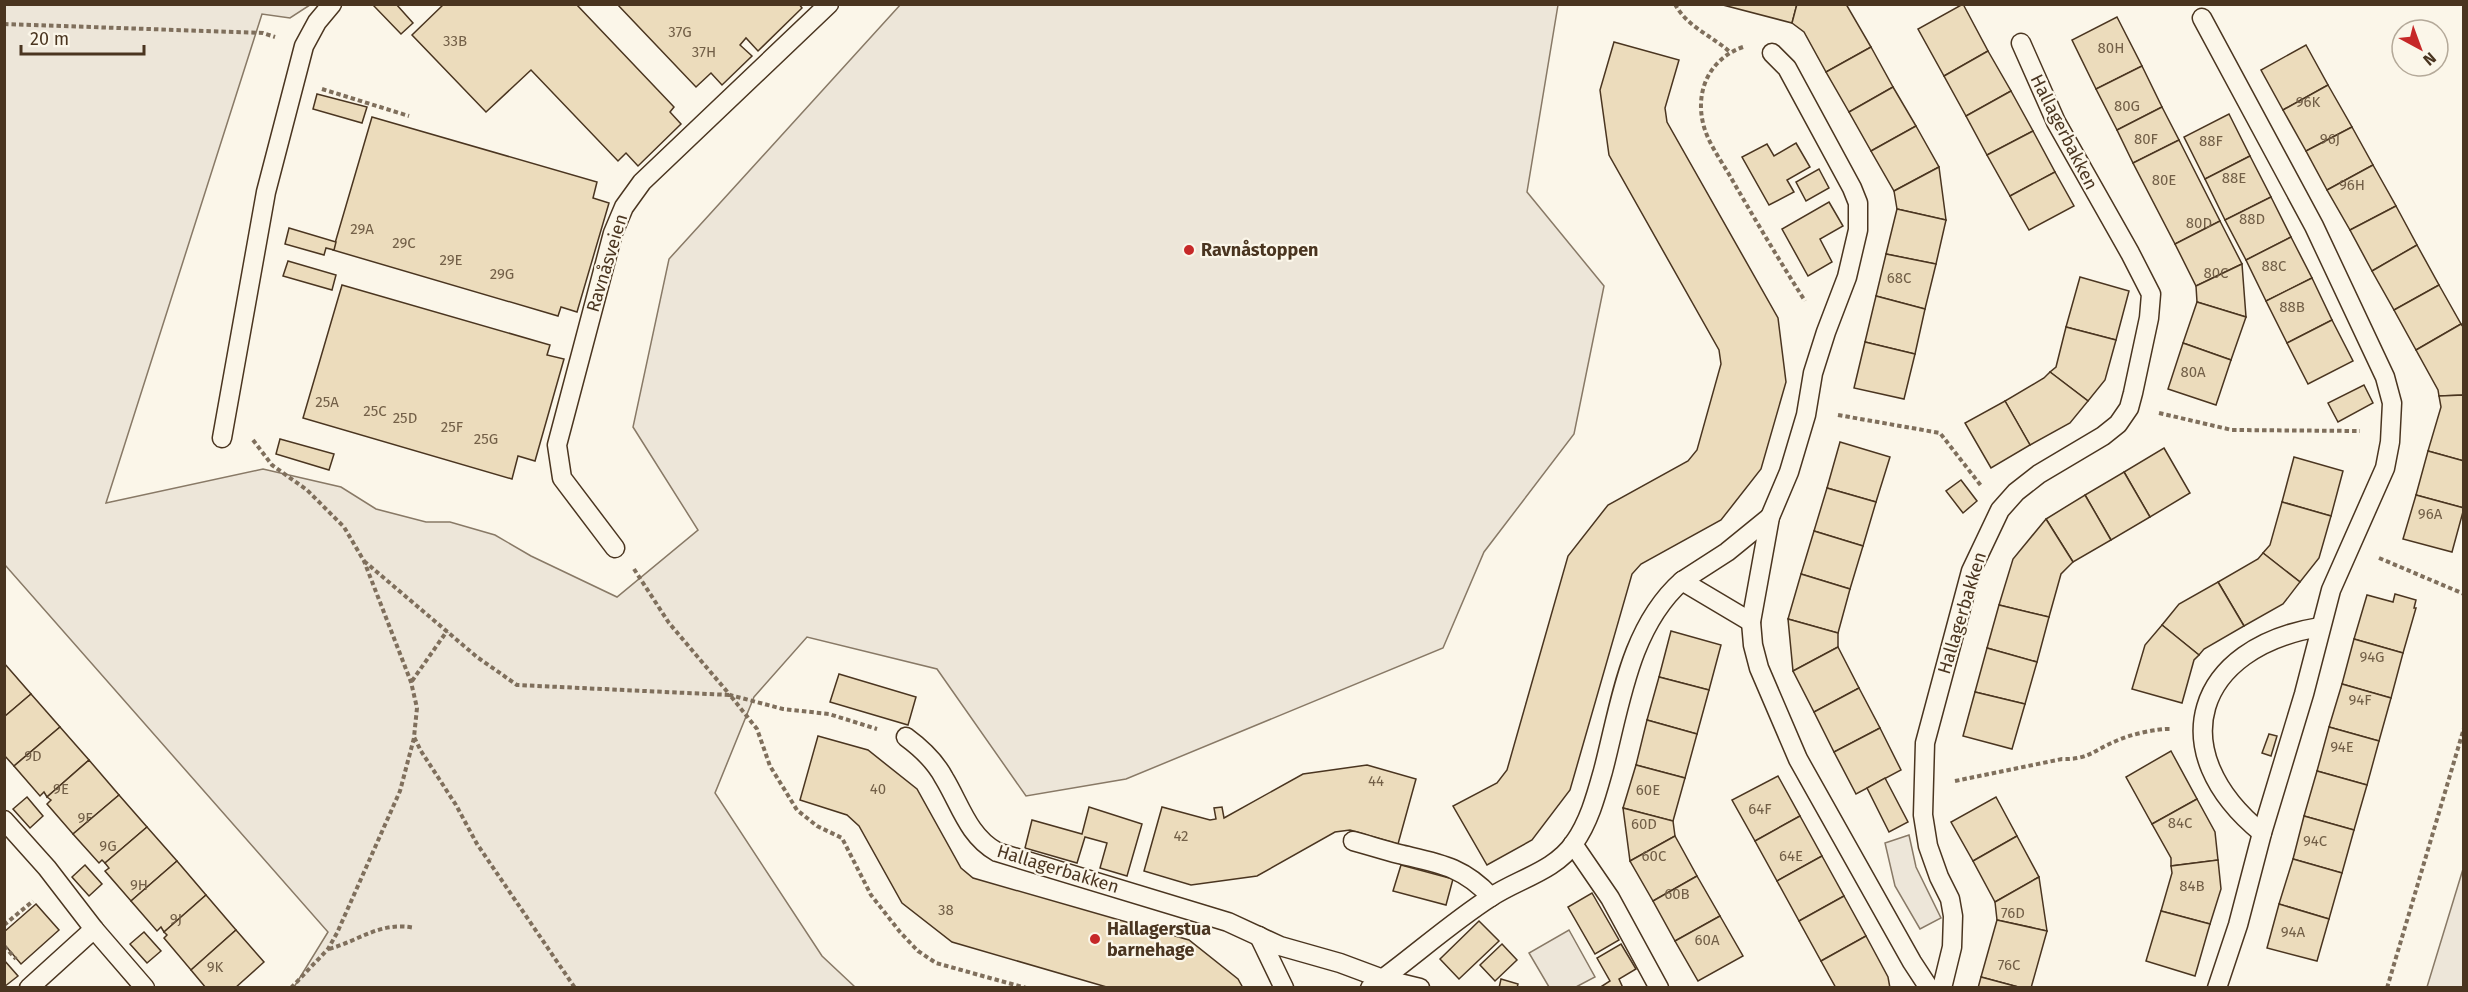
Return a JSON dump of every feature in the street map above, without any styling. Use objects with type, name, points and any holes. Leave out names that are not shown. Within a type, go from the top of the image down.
[{"type":"lane","points":[[222,438],[266,192],[304,46],[316,22],[332,4]]},
{"type":"lane","name":"Ravnåsveien","points":[[615,548],[562,478],[557,445],[613,233],[624,207],[642,183],[829,4]]},
{"type":"lane","points":[[2202,18],[2314,226],[2385,377],[2392,403],[2390,442],[2385,468],[2331,590],[2304,694],[2262,833],[2238,925],[2217,987]]},
{"type":"lane","name":"Hallagerbakken","points":[[1942,987],[1952,947],[1953,916],[1950,899],[1928,846],[1923,815],[1925,743],[1971,571],[2000,510],[2016,492],[2039,474],[2103,436],[2118,424],[2129,408],[2150,306],[2151,294],[2056,122],[2021,43]]},
{"type":"lane","points":[[1772,53],[1787,68],[1852,188],[1858,203],[1858,230],[1847,278],[1813,373],[1806,415],[1789,472],[1770,517],[1751,622],[1753,645],[1759,668],[1798,759],[1912,962],[1929,987]]},
{"type":"lane","points":[[1376,983],[1491,897],[1559,859],[1573,844],[1594,804],[1631,666],[1656,609],[1682,581],[1727,552],[1770,517]]},
{"type":"lane","points":[[1682,581],[1751,622]]},
{"type":"lane","points":[[2262,833],[2238,813],[2209,769],[2204,751],[2203,731],[2209,700],[2221,676],[2239,658],[2290,632],[2320,627]]},
{"type":"lane","name":"Hallagerbakken","points":[[906,737],[922,749],[943,776],[969,826],[980,840],[997,852],[1228,922],[1280,946],[1340,963],[1376,983],[1420,987]]},
{"type":"lane","points":[[4,820],[145,987]]},
{"type":"lane","points":[[1353,841],[1453,868],[1479,884],[1491,897]]},
{"type":"lane","points":[[1573,844],[1610,898],[1659,987]]},
{"type":"lane","points":[[28,987],[94,929]]},
{"type":"lane","points":[[1258,936],[1284,987]]},
{"type":"path","points":[[1675,4],[1694,26],[1715,38],[1730,52]]},
{"type":"path","points":[[4,24],[263,33],[304,46]]},
{"type":"path","points":[[1772,53],[1759,46],[1746,46],[1730,52],[1714,66],[1703,85],[1701,104],[1703,124],[1742,198],[1826,332]]},
{"type":"path","points":[[296,79],[409,116]]},
{"type":"path","points":[[2158,413],[2232,430],[2326,432]]},
{"type":"path","points":[[1856,418],[1940,433],[1970,471]]},
{"type":"path","points":[[222,438],[250,436],[272,465],[307,490],[344,527],[364,561],[411,682],[417,708],[414,737],[400,791],[328,949],[291,987]]},
{"type":"path","points":[[615,548],[621,548],[669,623],[757,729],[770,766],[797,810],[817,826],[842,838],[871,895],[912,945],[936,963],[1026,987]]},
{"type":"path","points":[[2372,555],[2463,594]]},
{"type":"path","points":[[364,561],[477,657],[517,685],[730,695],[761,705],[829,714],[906,737]]},
{"type":"path","points":[[411,682],[447,631]]},
{"type":"path","points":[[2387,987],[2463,728]]},
{"type":"path","points":[[1946,784],[2062,759],[2077,759],[2096,753],[2116,740],[2164,729],[2203,731]]},
{"type":"path","points":[[414,737],[477,844],[575,987]]},
{"type":"path","points":[[4,925],[57,881]]},
{"type":"path","points":[[328,949],[348,944],[373,930],[392,926],[415,928]]},
{"type":"path","points":[[2115,987],[2130,987]]},
{"type":"shaded area","points":[[901,4],[1560,5],[1558,5],[1527,192],[1604,286],[1574,434],[1484,552],[1443,648],[1126,779],[1026,796],[937,669],[807,637],[754,697],[715,793],[822,956],[855,987],[294,987],[328,932],[5,565],[5,5],[310,5],[290,18],[262,14],[106,503],[263,469],[341,487],[376,509],[426,522],[450,522],[495,535],[531,556],[617,597],[698,530],[633,427],[669,259]]},
{"type":"shaded area","points":[[1909,835],[1916,867],[1941,918],[1920,929],[1895,886],[1885,843]]},
{"type":"shaded area","points":[[2463,869],[2463,987],[2427,987]]},
{"type":"shaded area","points":[[1569,930],[1595,977],[1576,987],[1549,987],[1529,953]]},
{"type":"building","points":[[396,4],[413,23],[401,34],[373,5]]},
{"type":"building","points":[[444,4],[576,4],[674,107],[670,112],[681,124],[638,166],[626,153],[618,161],[531,70],[486,112],[412,35]]},
{"type":"building","points":[[617,4],[799,4],[802,8],[758,51],[746,38],[740,45],[752,56],[722,85],[711,73],[696,87]]},
{"type":"building","points":[[1719,4],[1797,4],[1792,23]]},
{"type":"building","points":[[1797,4],[1846,4],[1871,47],[1826,72],[1804,32],[1792,23]]},
{"type":"building","points":[[1963,4],[1988,51],[1944,76],[1918,29]]},
{"type":"building","points":[[2117,17],[2142,66],[2096,89],[2072,40]]},
{"type":"building","points":[[1614,42],[1679,60],[1665,108],[1667,122],[1778,318],[1786,382],[1761,469],[1721,520],[1641,564],[1632,574],[1570,790],[1532,840],[1487,865],[1453,806],[1497,783],[1507,770],[1568,556],[1608,505],[1688,461],[1697,450],[1721,364],[1719,350],[1609,155],[1600,90]]},
{"type":"building","points":[[2306,45],[2328,85],[2283,110],[2261,70]]},
{"type":"building","points":[[1871,47],[1893,87],[1849,112],[1826,72]]},
{"type":"building","points":[[1988,51],[2011,91],[1966,116],[1944,76]]},
{"type":"building","points":[[2142,66],[2162,107],[2117,130],[2096,89]]},
{"type":"building","points":[[2328,85],[2352,127],[2306,151],[2283,110]]},
{"type":"building","points":[[1893,87],[1916,126],[1871,151],[1849,112]]},
{"type":"building","points":[[2011,91],[2033,131],[1987,155],[1966,116]]},
{"type":"building","points":[[317,94],[367,107],[362,123],[313,109]]},
{"type":"building","points":[[2162,107],[2179,140],[2133,163],[2117,130]]},
{"type":"building","points":[[2229,114],[2250,156],[2205,179],[2184,137]]},
{"type":"building","points":[[372,117],[597,182],[593,198],[609,203],[577,312],[561,307],[558,316],[333,250]]},
{"type":"building","points":[[1916,126],[1939,167],[1894,191],[1871,151]]},
{"type":"building","points":[[2352,127],[2373,165],[2327,190],[2306,151]]},
{"type":"building","points":[[2033,131],[2055,172],[2010,196],[1987,155]]},
{"type":"building","points":[[2179,140],[2220,221],[2175,244],[2133,163]]},
{"type":"building","points":[[1796,143],[1810,167],[1787,180],[1794,192],[1769,205],[1742,157],[1767,144],[1774,156]]},
{"type":"building","points":[[2250,156],[2271,197],[2225,220],[2205,179]]},
{"type":"building","points":[[2373,165],[2396,206],[2350,230],[2327,190]]},
{"type":"building","points":[[1939,167],[1946,220],[1897,209],[1894,191]]},
{"type":"building","points":[[1819,169],[1829,188],[1806,201],[1796,182]]},
{"type":"building","points":[[2055,172],[2074,206],[2029,230],[2010,196]]},
{"type":"building","points":[[2271,197],[2291,237],[2246,260],[2225,220]]},
{"type":"building","points":[[1829,202],[1843,226],[1820,239],[1832,262],[1808,276],[1782,229]]},
{"type":"building","points":[[2396,206],[2417,245],[2372,271],[2350,230]]},
{"type":"building","points":[[1897,209],[1946,220],[1936,264],[1886,254]]},
{"type":"building","points":[[2220,221],[2242,264],[2196,286],[2175,244]]},
{"type":"building","points":[[289,228],[336,242],[334,250],[326,248],[324,255],[285,244]]},
{"type":"building","points":[[2291,237],[2312,278],[2266,301],[2246,260]]},
{"type":"building","points":[[2417,245],[2439,285],[2394,310],[2372,271]]},
{"type":"building","points":[[1886,254],[1936,264],[1925,309],[1876,296]]},
{"type":"building","points":[[288,261],[336,275],[332,290],[283,276]]},
{"type":"building","points":[[2242,264],[2246,317],[2197,302],[2196,286]]},
{"type":"building","points":[[2080,277],[2129,291],[2116,340],[2066,327]]},
{"type":"building","points":[[2312,278],[2332,320],[2287,343],[2266,301]]},
{"type":"building","points":[[342,285],[550,345],[547,355],[564,359],[535,461],[518,456],[512,479],[303,418]]},
{"type":"building","points":[[2439,285],[2461,324],[2416,350],[2394,310]]},
{"type":"building","points":[[1876,296],[1925,309],[1915,354],[1865,342]]},
{"type":"building","points":[[2197,302],[2246,317],[2231,360],[2183,343]]},
{"type":"building","points":[[2332,320],[2353,361],[2308,384],[2287,343]]},
{"type":"building","points":[[2461,324],[2464,328],[2464,395],[2439,396],[2416,350]]},
{"type":"building","points":[[2066,327],[2116,340],[2105,380],[2088,401],[2050,372],[2056,367]]},
{"type":"building","points":[[1865,342],[1915,354],[1904,399],[1854,388]]},
{"type":"building","points":[[2183,343],[2231,360],[2216,405],[2168,389]]},
{"type":"building","points":[[2050,372],[2088,401],[2070,423],[2030,445],[2005,401]]},
{"type":"building","points":[[2364,385],[2373,403],[2338,422],[2328,403]]},
{"type":"building","points":[[2464,395],[2464,461],[2428,451],[2441,407],[2439,396]]},
{"type":"building","points":[[2005,401],[2030,445],[1991,468],[1965,423]]},
{"type":"building","points":[[280,439],[334,454],[329,470],[276,454]]},
{"type":"building","points":[[1840,442],[1890,457],[1876,502],[1827,488]]},
{"type":"building","points":[[2164,448],[2190,493],[2150,517],[2124,472]]},
{"type":"building","points":[[2428,451],[2464,461],[2464,508],[2416,495]]},
{"type":"building","points":[[2294,457],[2343,471],[2331,516],[2282,502]]},
{"type":"building","points":[[2124,472],[2150,517],[2111,540],[2085,495]]},
{"type":"building","points":[[1961,480],[1977,501],[1963,513],[1946,491]]},
{"type":"building","points":[[1827,488],[1876,502],[1863,546],[1814,531]]},
{"type":"building","points":[[2085,495],[2111,540],[2073,562],[2046,519]]},
{"type":"building","points":[[2416,495],[2464,508],[2452,552],[2403,539]]},
{"type":"building","points":[[2282,502],[2331,516],[2319,558],[2300,582],[2263,553],[2270,545]]},
{"type":"building","points":[[2046,519],[2073,562],[2061,574],[2049,617],[1999,605],[2013,559]]},
{"type":"building","points":[[1814,531],[1863,546],[1850,589],[1801,574]]},
{"type":"building","points":[[2263,553],[2300,582],[2283,604],[2244,626],[2218,582],[2258,559]]},
{"type":"building","points":[[1801,574],[1850,589],[1838,633],[1788,619]]},
{"type":"building","points":[[2218,582],[2244,626],[2204,649],[2199,655],[2162,625],[2179,604]]},
{"type":"building","points":[[2395,594],[2416,600],[2414,608],[2416,608],[2403,653],[2354,639],[2367,595],[2393,602]]},
{"type":"building","points":[[1999,605],[2049,617],[2037,662],[1987,648]]},
{"type":"building","points":[[1788,619],[1838,633],[1838,647],[1793,671]]},
{"type":"building","points":[[2162,625],[2199,655],[2194,660],[2182,703],[2132,689],[2145,645]]},
{"type":"building","points":[[1671,631],[1721,645],[1709,690],[1659,677]]},
{"type":"building","points":[[2354,639],[2403,653],[2391,698],[2342,684]]},
{"type":"building","points":[[1838,647],[1859,688],[1814,712],[1793,671]]},
{"type":"building","points":[[1987,648],[2037,662],[2025,704],[1975,692]]},
{"type":"building","points":[[4,663],[31,694],[4,717]]},
{"type":"building","points":[[839,674],[916,697],[908,725],[830,702]]},
{"type":"building","points":[[1659,677],[1709,690],[1697,734],[1647,720]]},
{"type":"building","points":[[2342,684],[2391,698],[2379,741],[2329,727]]},
{"type":"building","points":[[1859,688],[1880,728],[1834,752],[1814,712]]},
{"type":"building","points":[[1975,692],[2025,704],[2012,749],[1963,736]]},
{"type":"building","points":[[31,694],[60,727],[14,766],[4,755],[4,717]]},
{"type":"building","points":[[1647,720],[1697,734],[1685,778],[1636,765]]},
{"type":"building","points":[[60,727],[89,760],[47,797],[44,792],[40,796],[14,766]]},
{"type":"building","points":[[2329,727],[2379,741],[2367,785],[2317,771]]},
{"type":"building","points":[[1880,728],[1901,770],[1856,794],[1834,752]]},
{"type":"building","points":[[2269,734],[2277,736],[2271,756],[2262,753]]},
{"type":"building","points":[[818,736],[868,750],[917,789],[961,868],[973,878],[1189,940],[1238,979],[1243,988],[1110,988],[952,942],[902,903],[859,826],[847,815],[800,800]]},
{"type":"building","points":[[2171,751],[2197,799],[2152,824],[2126,777]]},
{"type":"building","points":[[89,760],[119,795],[73,834],[47,804],[51,800],[47,797]]},
{"type":"building","points":[[1367,765],[1416,779],[1398,844],[1350,830],[1335,832],[1257,876],[1191,885],[1144,871],[1162,807],[1210,820],[1216,819],[1214,808],[1222,807],[1224,818],[1303,774]]},
{"type":"building","points":[[1636,765],[1685,778],[1673,821],[1623,808]]},
{"type":"building","points":[[2317,771],[2367,785],[2354,830],[2304,816]]},
{"type":"building","points":[[1778,776],[1800,816],[1755,841],[1732,800]]},
{"type":"building","points":[[1885,778],[1908,822],[1889,832],[1867,788]]},
{"type":"building","points":[[119,795],[147,827],[105,863],[102,860],[99,863],[73,834]]},
{"type":"building","points":[[27,797],[43,816],[30,828],[13,809]]},
{"type":"building","points":[[1996,797],[2017,836],[1973,861],[1951,822]]},
{"type":"building","points":[[2197,799],[2215,832],[2218,860],[2171,866],[2171,858],[2152,824]]},
{"type":"building","points":[[1089,807],[1142,824],[1127,876],[1100,868],[1107,843],[1085,837],[1077,863],[1025,848],[1032,820],[1082,834]]},
{"type":"building","points":[[1623,808],[1673,821],[1675,836],[1630,861]]},
{"type":"building","points":[[1800,816],[1822,856],[1777,881],[1755,841]]},
{"type":"building","points":[[2304,816],[2354,830],[2342,873],[2293,859]]},
{"type":"building","points":[[147,827],[177,861],[131,901],[105,871],[109,868],[105,863]]},
{"type":"building","points":[[1675,836],[1697,876],[1653,901],[1630,861]]},
{"type":"building","points":[[2017,836],[2039,877],[1995,902],[1973,861]]},
{"type":"building","points":[[1822,856],[1844,896],[1799,921],[1777,881]]},
{"type":"building","points":[[2293,859],[2342,873],[2329,919],[2279,904]]},
{"type":"building","points":[[2218,860],[2221,889],[2210,924],[2161,911],[2172,873],[2171,866]]},
{"type":"building","points":[[177,861],[206,895],[164,932],[161,927],[157,931],[131,901]]},
{"type":"building","points":[[85,865],[102,884],[89,896],[72,877]]},
{"type":"building","points":[[1401,865],[1453,879],[1446,905],[1393,891]]},
{"type":"building","points":[[1697,876],[1720,916],[1675,941],[1653,901]]},
{"type":"building","points":[[2039,877],[2047,931],[1997,920],[1995,902]]},
{"type":"building","points":[[1592,893],[1619,940],[1595,954],[1568,907]]},
{"type":"building","points":[[206,895],[236,930],[191,970],[164,938],[167,935],[164,932]]},
{"type":"building","points":[[1844,896],[1866,936],[1821,961],[1799,921]]},
{"type":"building","points":[[36,904],[59,930],[21,964],[4,944],[4,932]]},
{"type":"building","points":[[2279,904],[2329,919],[2317,961],[2267,948]]},
{"type":"building","points":[[2161,911],[2210,924],[2195,976],[2146,961]]},
{"type":"building","points":[[1720,916],[1743,956],[1698,981],[1675,941]]},
{"type":"building","points":[[1997,920],[2047,931],[2031,988],[2022,988],[1981,977]]},
{"type":"building","points":[[1479,921],[1499,941],[1459,979],[1440,959]]},
{"type":"building","points":[[236,930],[264,962],[235,988],[206,988],[191,970]]},
{"type":"building","points":[[144,932],[161,951],[147,963],[130,944]]},
{"type":"building","points":[[1866,936],[1888,977],[1890,988],[1836,988],[1821,961]]},
{"type":"building","points":[[1502,944],[1517,960],[1495,981],[1480,965]]},
{"type":"building","points":[[1621,944],[1636,969],[1619,979],[1623,988],[1599,988],[1610,981],[1597,958]]},
{"type":"building","points":[[4,960],[18,976],[4,987]]},
{"type":"building","points":[[1981,977],[2022,988],[1978,988]]},
{"type":"building","points":[[1501,979],[1518,984],[1517,988],[1499,988]]},
{"type":"place","name":"Ravnåstoppen","points":[[1189,250]]},
{"type":"place","name":"Hallagerstua barnehage","points":[[1095,939]]}]
